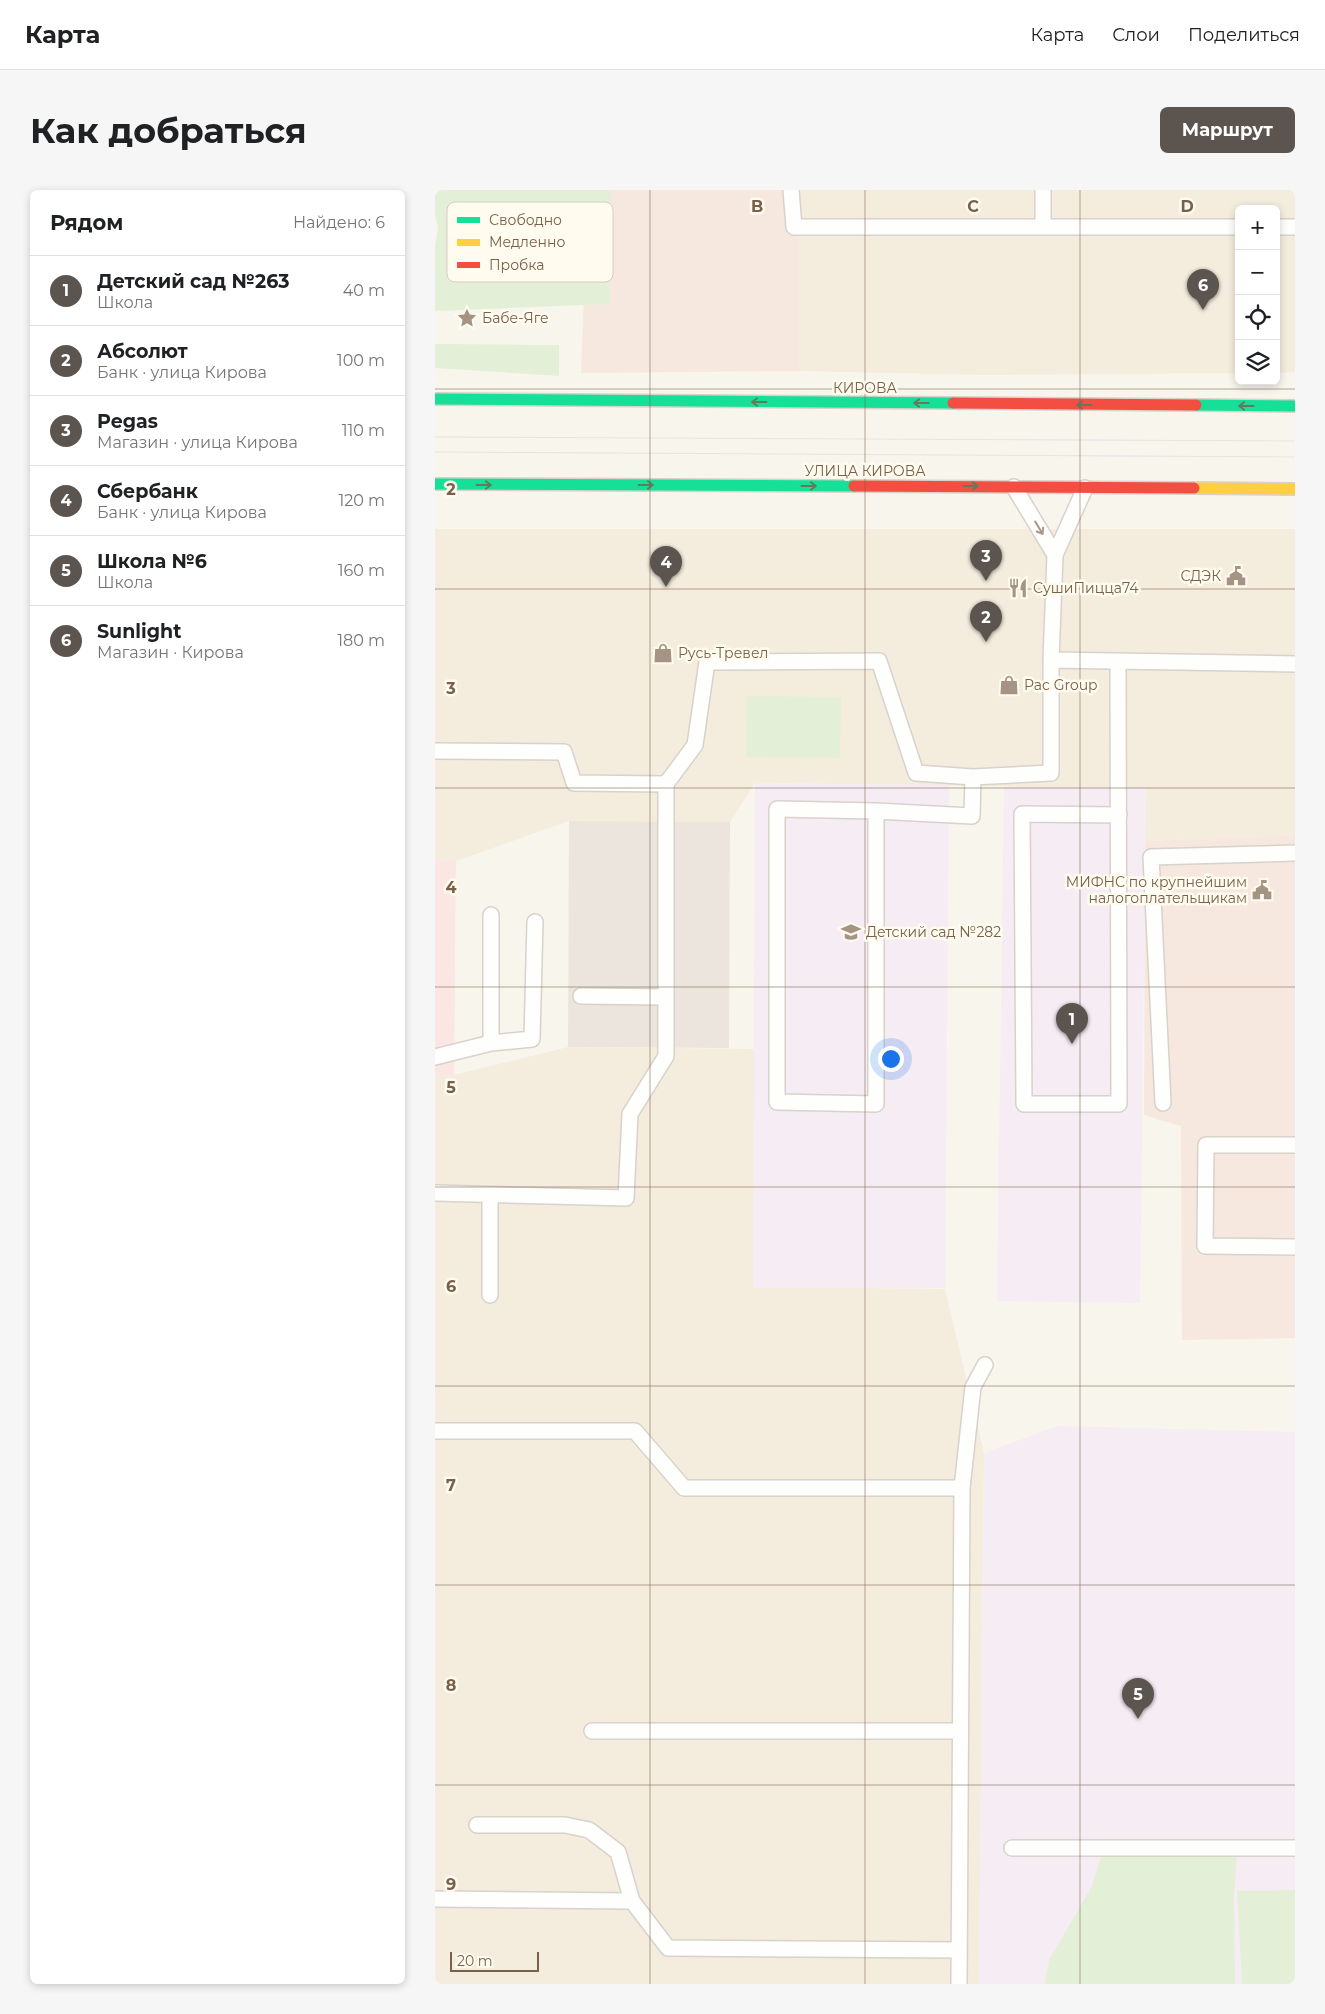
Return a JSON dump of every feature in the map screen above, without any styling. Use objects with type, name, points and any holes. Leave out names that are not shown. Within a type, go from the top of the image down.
[{"type":"main road","name":"КИРОВА","points":[[435,399],[1295,406]]},
{"type":"main road","name":"УЛИЦА КИРОВА","points":[[435,484],[1295,489]]},
{"type":"lane","points":[[791,190],[794,227],[1235,227]]},
{"type":"lane","points":[[1043,190],[1043,227]]},
{"type":"lane","points":[[1280,227],[1295,227]]},
{"type":"lane","points":[[1014,486],[1055,555]]},
{"type":"lane","points":[[435,1193],[626,1198],[630,1114],[666,1056],[666,784],[695,746],[707,662],[879,661],[916,773],[973,777],[1051,773],[1051,660],[1055,555],[1085,488]]},
{"type":"lane","points":[[1051,660],[1295,664]]},
{"type":"lane","points":[[1119,662],[1119,815],[1119,1104],[1024,1104],[1023,814],[1119,815]]},
{"type":"lane","points":[[435,752],[564,752],[574,783],[666,784]]},
{"type":"lane","points":[[876,811],[876,1104],[777,1102],[777,809],[876,811],[973,816],[973,777]]},
{"type":"lane","points":[[1163,1103],[1151,857],[1295,853]]},
{"type":"lane","points":[[491,915],[491,1043]]},
{"type":"lane","points":[[435,1057],[491,1043],[532,1039],[535,922]]},
{"type":"lane","points":[[581,996],[666,997]]},
{"type":"lane","points":[[1295,1145],[1206,1145],[1205,1246],[1295,1247]]},
{"type":"lane","points":[[490,1195],[490,1295]]},
{"type":"lane","points":[[959,1984],[963,1488],[973,1387],[985,1365]]},
{"type":"lane","points":[[435,1431],[635,1431],[684,1488],[963,1488]]},
{"type":"lane","points":[[592,1731],[960,1731]]},
{"type":"lane","points":[[477,1825],[565,1825],[589,1830],[617,1852],[632,1901],[668,1948],[959,1950]]},
{"type":"lane","points":[[1012,1848],[1295,1848]]},
{"type":"lane","points":[[435,1898],[632,1901]]},
{"type":"shaded area","points":[[588,190],[799,190],[799,371],[581,373],[584,282],[613,282],[613,202],[588,202]]},
{"type":"shaded area","points":[[799,190],[1295,190],[1295,372],[1280,373],[1280,205],[1235,205],[1235,373],[985,375],[799,371]]},
{"type":"shaded area","points":[[435,529],[1295,529],[1295,835],[1145,841],[1119,788],[755,783],[730,822],[569,821],[456,861],[435,860]]},
{"type":"shaded area","name":"Детский сад №282","points":[[755,783],[949,785],[945,1288],[753,1288]]},
{"type":"shaded area","points":[[1004,787],[1146,788],[1140,1303],[997,1301]]},
{"type":"shaded area","points":[[569,821],[730,822],[729,1048],[568,1047]]},
{"type":"shaded area","points":[[1295,835],[1295,1338],[1182,1340],[1181,1126],[1144,1115],[1145,841]]},
{"type":"shaded area","points":[[435,860],[456,861],[454,1075],[435,1075]]},
{"type":"shaded area","points":[[568,1047],[755,1049],[754,1287],[945,1289],[984,1453],[979,1984],[435,1984],[435,1075],[454,1075]]},
{"type":"shaded area","points":[[1057,1426],[1295,1432],[1295,1984],[979,1984],[984,1453]]},
{"type":"green space","points":[[435,190],[611,190],[611,202],[447,202],[447,282],[610,282],[610,304],[435,311],[435,246],[438,227],[435,214]]},
{"type":"green space","points":[[435,344],[559,345],[559,376],[435,368]]},
{"type":"green space","points":[[747,696],[841,697],[840,758],[746,757]]},
{"type":"green space","points":[[1102,1854],[1181,1854],[1237,1857],[1234,1896],[1235,1984],[1045,1984],[1049,1960],[1092,1886]]},
{"type":"green space","points":[[1295,1890],[1295,1984],[1242,1984],[1237,1891]]},
{"type":"tram line","points":[[435,437],[1295,441]]},
{"type":"tram line","points":[[435,452],[1295,457]]},
{"type":"traffic: fast","points":[[435,399],[953,403]]},
{"type":"traffic: fast","points":[[1196,405],[1295,406]]},
{"type":"traffic: fast","points":[[435,484],[854,486]]},
{"type":"traffic: slow","points":[[1194,488],[1295,489]]},
{"type":"traffic: jam","points":[[953,403],[1196,405]]},
{"type":"traffic: jam","points":[[854,486],[1194,488]]},
{"type":"place","name":"Sunlight","points":[[1203,310]]},
{"type":"place","name":"Бабе-Яге","points":[[467,318]]},
{"type":"place","name":"СДЭК","points":[[1236,576]]},
{"type":"place","name":"Pegas","points":[[986,581]]},
{"type":"place","name":"Сбербанк","points":[[666,587]]},
{"type":"place","name":"СушиПицца74","points":[[1018,588]]},
{"type":"place","name":"Абсолют","points":[[986,642]]},
{"type":"place","name":"Русь-Тревел","points":[[663,653]]},
{"type":"place","name":"Pac Group","points":[[1009,685]]},
{"type":"place","name":"МИФНС по крупнейшим налогоплательщикам","points":[[1262,890]]},
{"type":"place","name":"Детский сад №282","points":[[851,932]]},
{"type":"place","name":"Детский сад №263","points":[[1072,1044]]},
{"type":"place","name":"Школа №6","points":[[1138,1719]]}]
